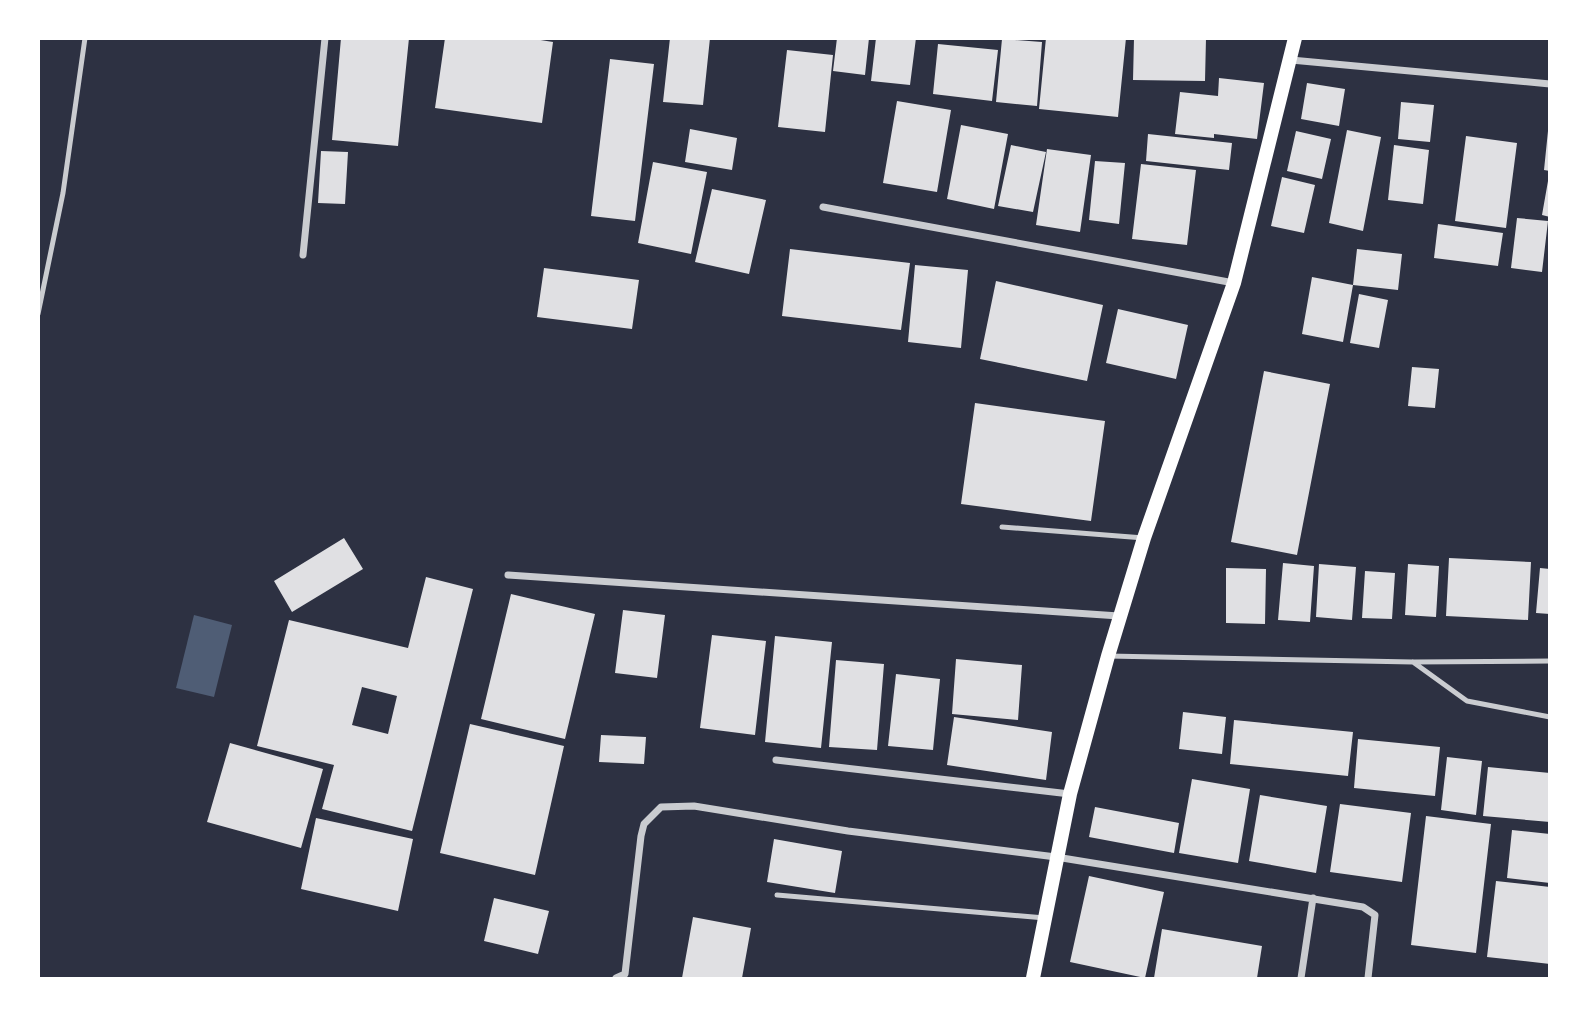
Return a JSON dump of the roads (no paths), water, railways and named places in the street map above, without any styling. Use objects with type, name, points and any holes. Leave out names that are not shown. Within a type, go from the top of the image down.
[{"type":"main road","points":[[1033,978],[1070,794],[1119,616],[1234,283],[1295,38]]},
{"type":"street","points":[[303,255],[325,38]]},
{"type":"street","points":[[1291,60],[1549,84]]},
{"type":"street","points":[[823,207],[1234,283]]},
{"type":"street","points":[[509,575],[1119,616]]},
{"type":"street","points":[[776,760],[1070,794]]},
{"type":"street","points":[[616,978],[625,974],[641,836],[656,810],[668,805],[694,806],[848,831],[1056,857],[1363,907],[1375,915],[1368,978]]},
{"type":"street","points":[[1301,978],[1313,898]]},
{"type":"lane","points":[[38,314],[63,193],[85,38]]},
{"type":"lane","points":[[1002,527],[1144,538]]},
{"type":"lane","points":[[1108,656],[1413,662],[1549,661]]},
{"type":"lane","points":[[1413,662],[1467,702],[1549,717]]},
{"type":"lane","points":[[777,895],[1045,918]]},
{"type":"water","points":[[194,615],[232,625],[214,697],[176,688]]}]
